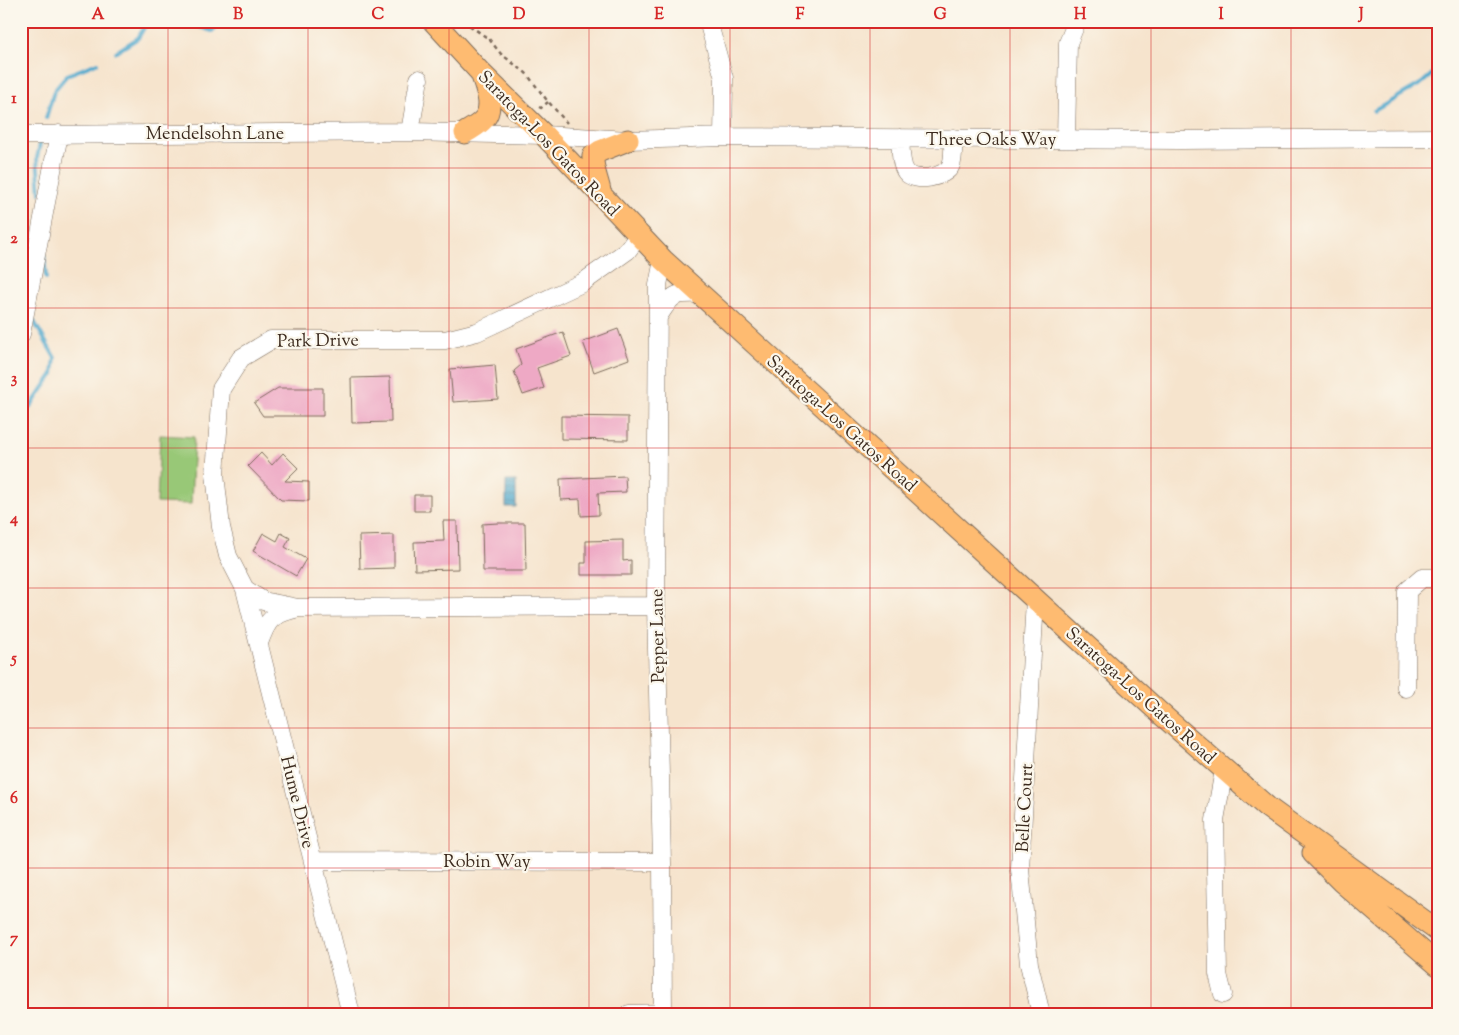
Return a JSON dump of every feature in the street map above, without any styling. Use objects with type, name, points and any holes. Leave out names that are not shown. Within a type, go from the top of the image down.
[{"type":"main road","name":"Saratoga-Los Gatos Road","points":[[433,21],[481,73],[544,135],[664,260],[1035,600],[1224,770],[1267,806],[1438,931]]},
{"type":"main road","points":[[465,133],[485,118],[488,108],[488,97],[481,73]]},
{"type":"main road","points":[[600,194],[597,175],[592,165],[593,156],[600,151],[628,140]]},
{"type":"main road","name":"Saratoga-Los Gatos Road","points":[[1267,806],[1342,882],[1438,964]]},
{"type":"street","points":[[708,21],[724,78],[723,137]]},
{"type":"street","points":[[1066,139],[1068,43],[1077,21]]},
{"type":"street","points":[[410,132],[419,79]]},
{"type":"street","name":"Mendelsohn Lane","points":[[21,135],[410,132],[544,135]]},
{"type":"street","points":[[21,334],[59,134]]},
{"type":"street","name":"Three Oaks Way","points":[[544,135],[628,140],[723,137],[1190,140],[1438,138]]},
{"type":"street","points":[[900,138],[902,160],[906,172],[914,178],[938,176],[947,170],[951,165],[953,138]]},
{"type":"street","name":"Park Drive","points":[[246,589],[228,556],[221,527],[215,474],[221,389],[241,358],[271,340],[445,340],[477,332],[582,283],[627,252],[639,235]]},
{"type":"street","name":"Pepper Lane","points":[[663,1013],[662,862],[656,606],[658,284],[664,260]]},
{"type":"street","points":[[658,316],[668,301],[680,293],[701,294]]},
{"type":"street","points":[[1406,688],[1408,591],[1422,578],[1438,578]]},
{"type":"street","points":[[246,589],[263,601],[298,608],[656,606]]},
{"type":"street","name":"Hume Drive","points":[[246,589],[351,1014]]},
{"type":"street","name":"Belle Court","points":[[1035,600],[1020,869],[1029,964],[1041,1014]]},
{"type":"street","points":[[259,644],[266,624],[280,613],[298,608]]},
{"type":"street","points":[[1224,770],[1215,820],[1218,974],[1224,994]]},
{"type":"street","name":"Robin Way","points":[[313,861],[662,862]]},
{"type":"street","points":[[629,1014],[663,1013]]},
{"type":"path","points":[[463,21],[467,26],[489,39],[501,54],[526,73],[580,137]]},
{"type":"green space","points":[[160,435],[194,437],[191,504],[157,503]]},
{"type":"water","points":[[506,481],[516,481],[516,507],[506,507]]},
{"type":"building","points":[[618,329],[629,359],[594,372],[583,342]]},
{"type":"building","points":[[563,332],[571,356],[537,368],[544,388],[523,395],[514,371],[521,365],[516,349]]},
{"type":"building","points":[[495,365],[498,399],[453,402],[450,369]]},
{"type":"building","points":[[390,377],[391,422],[352,423],[351,378]]},
{"type":"building","points":[[278,388],[323,388],[323,416],[263,416],[254,403]]},
{"type":"building","points":[[561,416],[628,417],[628,440],[561,439]]},
{"type":"building","points":[[261,453],[272,465],[283,453],[298,468],[285,481],[309,482],[309,501],[281,500],[248,466]]},
{"type":"building","points":[[625,476],[626,492],[598,493],[599,515],[581,516],[580,499],[561,500],[560,479]]},
{"type":"building","points":[[414,495],[430,495],[430,511],[414,511]]},
{"type":"building","points":[[443,521],[457,521],[458,569],[415,570],[414,542],[444,541]]},
{"type":"building","points":[[525,523],[526,571],[483,571],[482,524]]},
{"type":"building","points":[[263,533],[277,541],[281,533],[290,538],[285,547],[306,559],[296,576],[253,551]]},
{"type":"building","points":[[394,535],[394,568],[360,569],[359,536]]},
{"type":"building","points":[[623,540],[623,561],[631,560],[631,575],[581,575],[581,563],[586,563],[586,541]]},
{"type":"waterway","points":[[116,52],[138,38],[148,21]]},
{"type":"waterway","points":[[182,21],[212,31],[223,21]]},
{"type":"waterway","points":[[46,118],[54,91],[67,75],[97,63]]},
{"type":"waterway","points":[[1374,111],[1422,83],[1438,69]]},
{"type":"waterway","points":[[40,144],[37,158],[40,193]]},
{"type":"waterway","points":[[44,255],[46,278]]},
{"type":"waterway","points":[[21,420],[53,374],[55,358],[32,318]]}]
